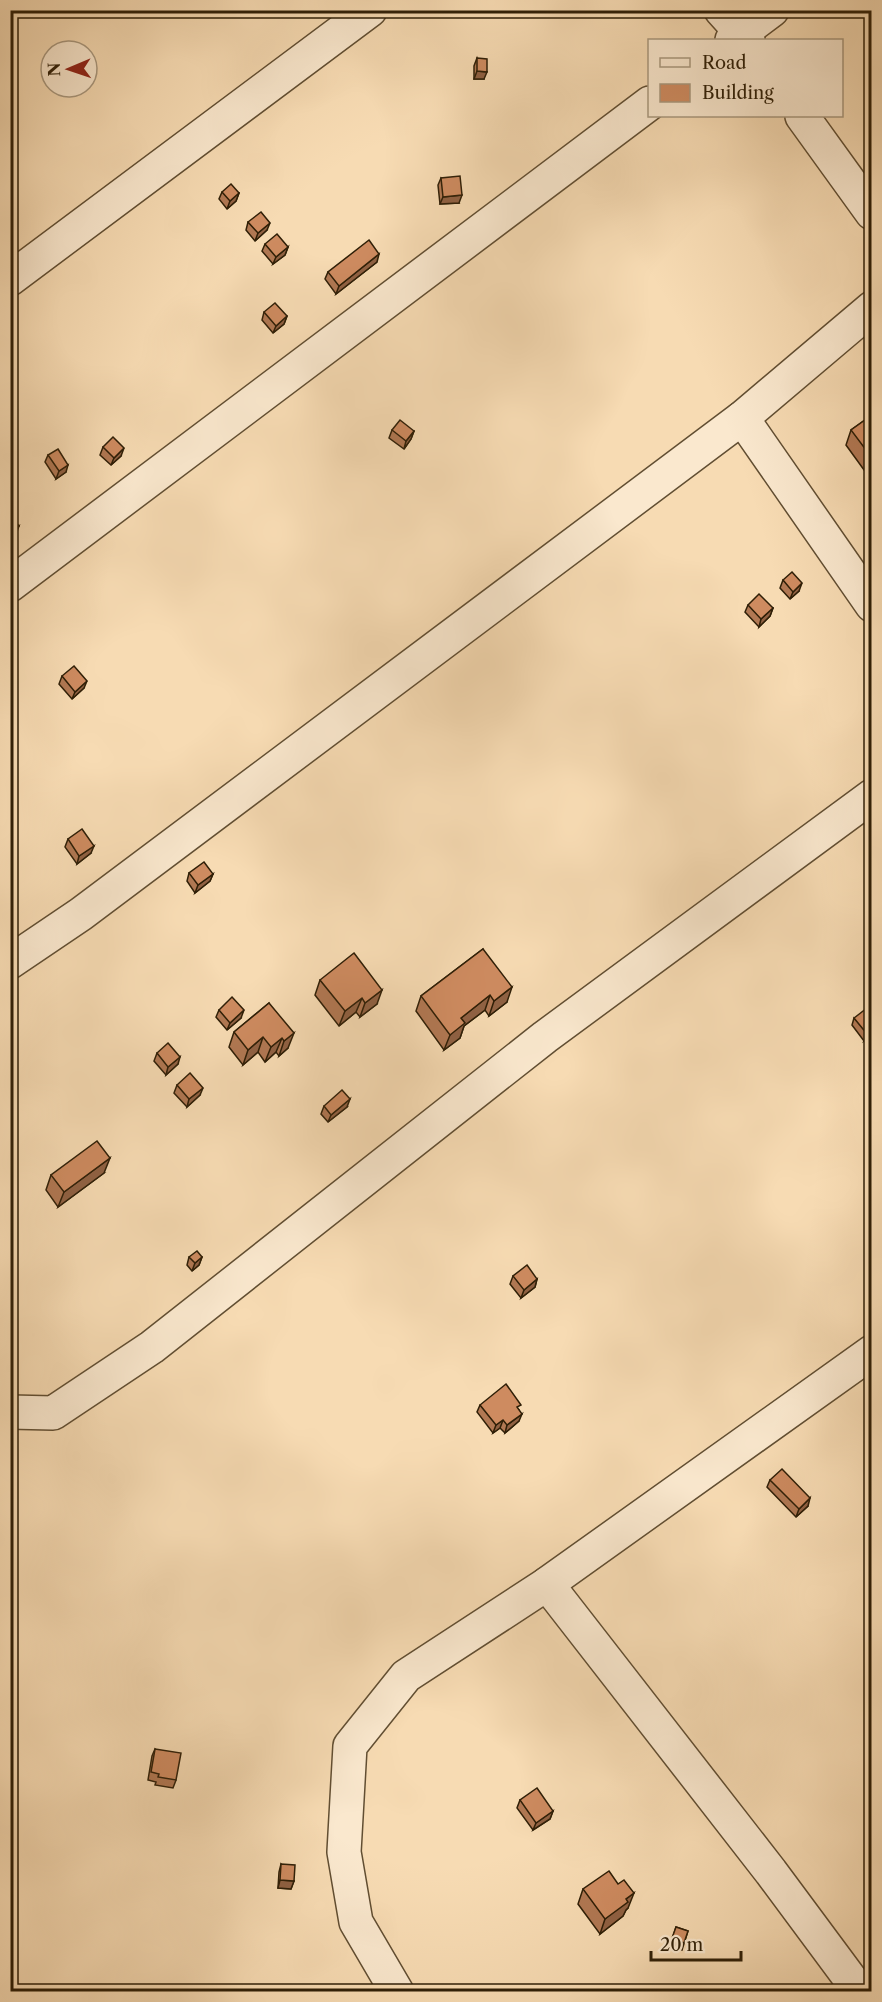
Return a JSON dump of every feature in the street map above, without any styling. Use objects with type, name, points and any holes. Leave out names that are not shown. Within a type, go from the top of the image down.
[{"type":"street","points":[[10,279],[370,10]]},
{"type":"street","points":[[736,31],[772,10]]},
{"type":"street","points":[[10,585],[648,105]]},
{"type":"street","points":[[803,117],[872,213]]},
{"type":"street","points":[[10,962],[81,915],[742,418],[872,308]]},
{"type":"street","points":[[742,418],[872,605]]},
{"type":"street","points":[[10,1412],[53,1413],[152,1347],[545,1037],[872,796]]},
{"type":"street","points":[[397,1992],[356,1922],[344,1852],[350,1746],[406,1676],[547,1584],[872,1352]]},
{"type":"street","points":[[547,1584],[771,1872],[860,1992]]},
{"type":"building","points":[[477,58],[487,59],[487,72],[477,71]]},
{"type":"building","points":[[460,176],[462,195],[443,197],[441,178]]},
{"type":"building","points":[[231,184],[239,193],[230,201],[222,192]]},
{"type":"building","points":[[261,212],[270,223],[258,233],[248,222]]},
{"type":"building","points":[[277,234],[288,247],[276,257],[265,244]]},
{"type":"building","points":[[369,240],[379,254],[339,286],[328,272]]},
{"type":"building","points":[[275,303],[287,316],[276,326],[264,312]]},
{"type":"building","points":[[872,415],[872,458],[851,430]]},
{"type":"building","points":[[400,420],[414,431],[406,441],[392,430]]},
{"type":"building","points":[[113,437],[124,448],[114,458],[103,447]]},
{"type":"building","points":[[58,449],[68,465],[59,471],[48,455]]},
{"type":"building","points":[[10,514],[19,526],[10,532]]},
{"type":"building","points":[[792,572],[802,583],[793,592],[783,580]]},
{"type":"building","points":[[759,594],[773,608],[761,619],[748,605]]},
{"type":"building","points":[[74,666],[87,681],[75,692],[62,676]]},
{"type":"building","points":[[82,829],[94,846],[79,856],[68,839]]},
{"type":"building","points":[[204,862],[213,874],[198,885],[189,873]]},
{"type":"building","points":[[483,949],[512,987],[494,1001],[490,995],[461,1018],[465,1023],[450,1035],[421,996]]},
{"type":"building","points":[[354,953],[382,990],[365,1003],[362,998],[345,1011],[320,980]]},
{"type":"building","points":[[232,997],[244,1010],[230,1023],[219,1010]]},
{"type":"building","points":[[269,1003],[294,1033],[284,1041],[282,1038],[271,1047],[263,1037],[248,1050],[234,1032]]},
{"type":"building","points":[[867,1008],[872,1014],[872,1030],[867,1034],[854,1018]]},
{"type":"building","points":[[168,1043],[180,1057],[168,1067],[157,1053]]},
{"type":"building","points":[[190,1073],[203,1088],[189,1099],[177,1085]]},
{"type":"building","points":[[342,1090],[350,1099],[331,1115],[324,1106]]},
{"type":"building","points":[[97,1141],[110,1158],[64,1192],[51,1175]]},
{"type":"building","points":[[197,1251],[202,1257],[195,1263],[189,1257]]},
{"type":"building","points":[[527,1265],[537,1279],[524,1290],[513,1276]]},
{"type":"building","points":[[506,1384],[521,1405],[517,1407],[522,1414],[507,1425],[503,1420],[496,1425],[480,1405]]},
{"type":"building","points":[[782,1469],[810,1498],[799,1509],[770,1480]]},
{"type":"building","points":[[155,1749],[181,1753],[176,1780],[158,1777],[159,1774],[151,1772]]},
{"type":"building","points":[[537,1788],[553,1811],[536,1823],[520,1800]]},
{"type":"building","points":[[281,1864],[295,1865],[294,1881],[280,1880]]},
{"type":"building","points":[[609,1871],[618,1884],[624,1880],[634,1893],[626,1899],[628,1902],[605,1919],[583,1889]]},
{"type":"building","points":[[676,1927],[688,1931],[684,1943],[672,1938]]},
{"type":"building","points":[[267,1985],[268,1992],[248,1992],[258,1991],[257,1986]]}]
